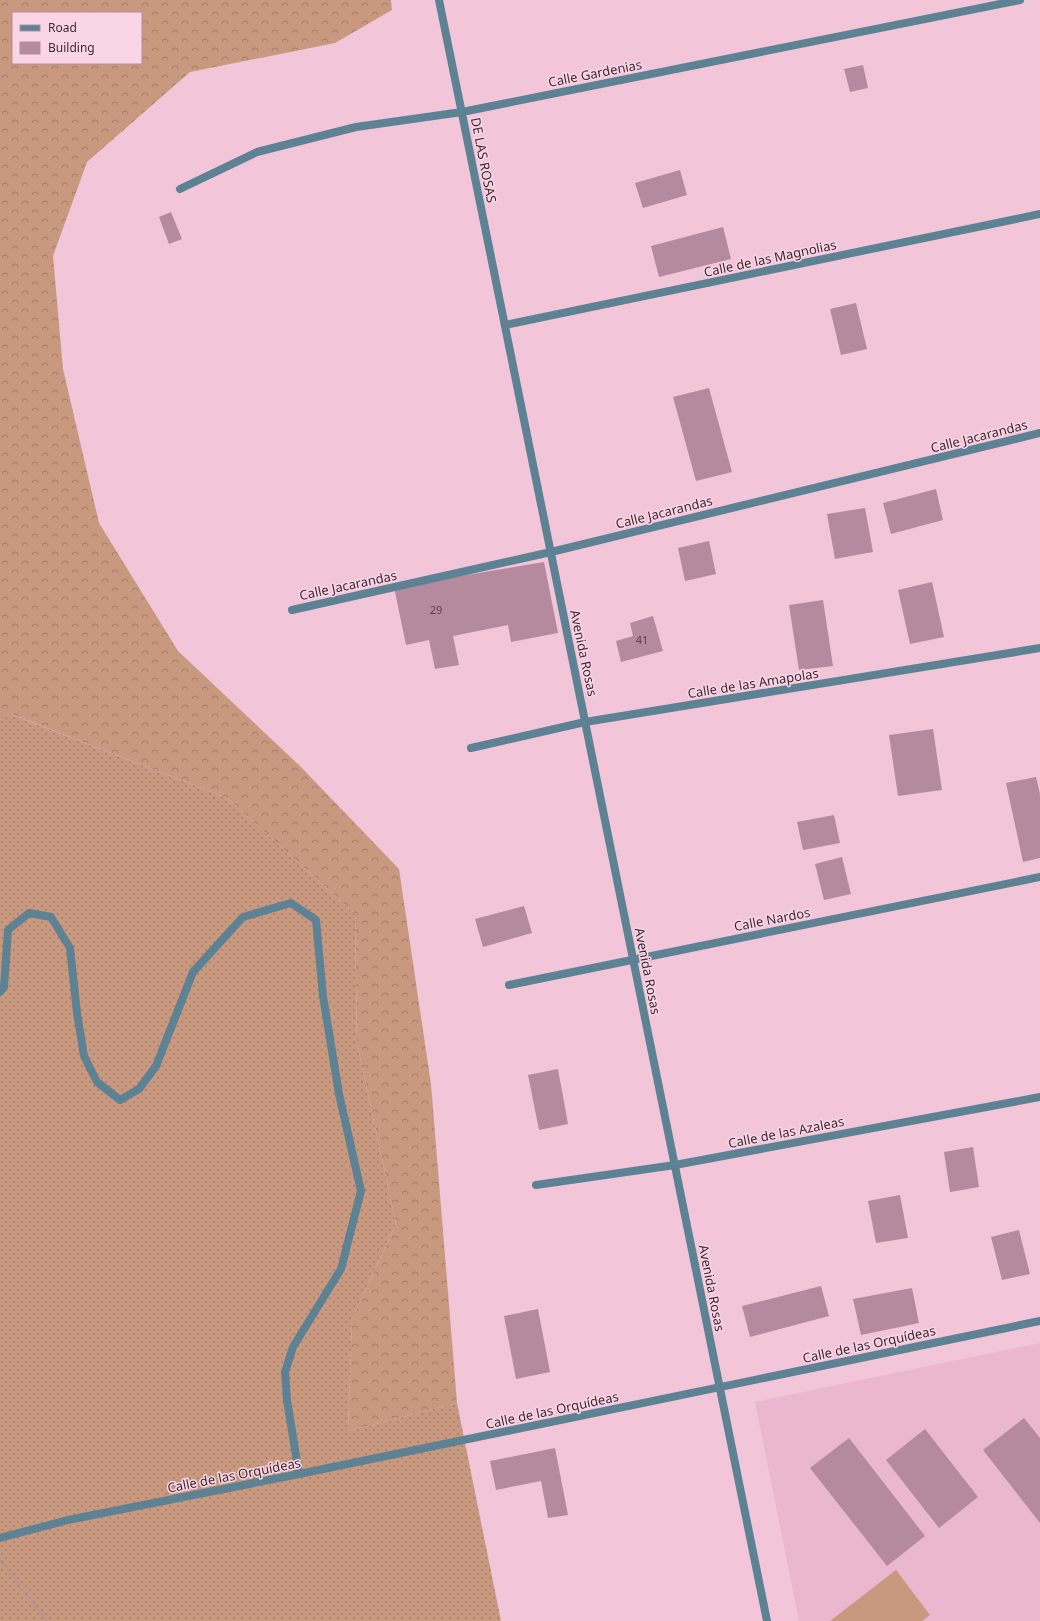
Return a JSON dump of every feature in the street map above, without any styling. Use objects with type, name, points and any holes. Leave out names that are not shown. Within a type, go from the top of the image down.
[{"type":"street","name":"DE LAS ROSAS","points":[[440,0],[505,325]]},
{"type":"street","name":"Calle Gardenias","points":[[180,189],[256,152],[356,126],[462,112],[1020,0]]},
{"type":"street","name":"Calle de las Magnolias","points":[[505,325],[1040,214]]},
{"type":"street","name":"Avenida Rosas","points":[[505,325],[767,1621]]},
{"type":"street","name":"Calle Jacarandas","points":[[292,610],[551,552],[1040,433]]},
{"type":"street","name":"Calle de las Amapolas","points":[[471,748],[585,722],[1040,648]]},
{"type":"street","name":"Calle Nardos","points":[[509,985],[1040,877]]},
{"type":"street","points":[[0,992],[4,987],[8,930],[29,913],[51,917],[70,948],[77,1013],[84,1056],[97,1082],[120,1100],[139,1089],[156,1066],[193,972],[243,917],[290,903],[316,920],[324,1004],[339,1094],[362,1191],[341,1269],[293,1347],[285,1372],[287,1400],[299,1474]]},
{"type":"street","name":"Calle de las Azaleas","points":[[536,1185],[675,1165],[1040,1097]]},
{"type":"street","name":"Calle de las Orquídeas","points":[[0,1538],[68,1520],[299,1474],[1040,1321]]},
{"type":"path","points":[[0,1560],[47,1621]]},
{"type":"shaded area","points":[[1040,1343],[1040,1621],[799,1621],[755,1402]]},
{"type":"green space","points":[[0,0],[391,0],[392,10],[335,43],[190,72],[87,162],[53,256],[63,369],[99,523],[178,651],[300,766],[399,869],[431,1084],[457,1403],[348,1431],[352,1319],[396,1224],[357,1043],[355,914],[227,798],[11,714],[0,720]]},
{"type":"green space","points":[[10,714],[227,798],[355,914],[357,1043],[396,1224],[352,1319],[348,1431],[457,1403],[501,1621],[0,1621],[0,720]]},
{"type":"green space","points":[[896,1570],[930,1615],[922,1621],[830,1621]]},
{"type":"building","points":[[863,65],[868,88],[850,92],[844,69]]},
{"type":"building","points":[[680,170],[687,195],[643,208],[635,183]]},
{"type":"building","points":[[171,212],[182,239],[169,244],[159,217]]},
{"type":"building","points":[[723,227],[731,259],[659,277],[651,246]]},
{"type":"building","points":[[856,303],[867,349],[841,355],[830,309]]},
{"type":"building","points":[[709,388],[732,472],[696,481],[673,397]]},
{"type":"building","points":[[936,489],[943,520],[891,534],[883,503]]},
{"type":"building","points":[[865,508],[873,552],[835,559],[827,514]]},
{"type":"building","points":[[709,541],[716,574],[685,581],[678,548]]},
{"type":"building","points":[[544,562],[558,633],[511,642],[508,625],[453,636],[459,665],[435,669],[429,640],[406,645],[394,587]]},
{"type":"building","points":[[932,582],[944,637],[910,644],[898,590]]},
{"type":"building","points":[[823,600],[833,666],[799,670],[789,605]]},
{"type":"building","points":[[653,616],[663,651],[621,662],[616,641],[633,636],[630,623]]},
{"type":"building","points":[[933,729],[942,790],[898,796],[889,735]]},
{"type":"building","points":[[1036,777],[1040,794],[1040,858],[1023,862],[1006,783]]},
{"type":"building","points":[[834,815],[840,843],[803,850],[797,822]]},
{"type":"building","points":[[842,857],[851,894],[824,900],[815,864]]},
{"type":"building","points":[[524,906],[532,933],[483,947],[475,919]]},
{"type":"building","points":[[558,1069],[568,1124],[539,1130],[528,1075]]},
{"type":"building","points":[[973,1147],[979,1187],[950,1192],[944,1152]]},
{"type":"building","points":[[900,1195],[908,1238],[876,1243],[868,1201]]},
{"type":"building","points":[[1019,1230],[1030,1274],[1002,1280],[991,1237]]},
{"type":"building","points":[[821,1286],[829,1316],[750,1337],[742,1306]]},
{"type":"building","points":[[912,1288],[919,1323],[861,1335],[853,1299]]},
{"type":"building","points":[[538,1309],[550,1372],[516,1379],[504,1316]]},
{"type":"building","points":[[1024,1418],[1040,1438],[1040,1523],[983,1450]]},
{"type":"building","points":[[925,1429],[978,1497],[939,1528],[886,1460]]},
{"type":"building","points":[[849,1438],[925,1536],[887,1566],[810,1468]]},
{"type":"building","points":[[555,1448],[568,1515],[548,1518],[541,1481],[496,1490],[490,1461]]}]
